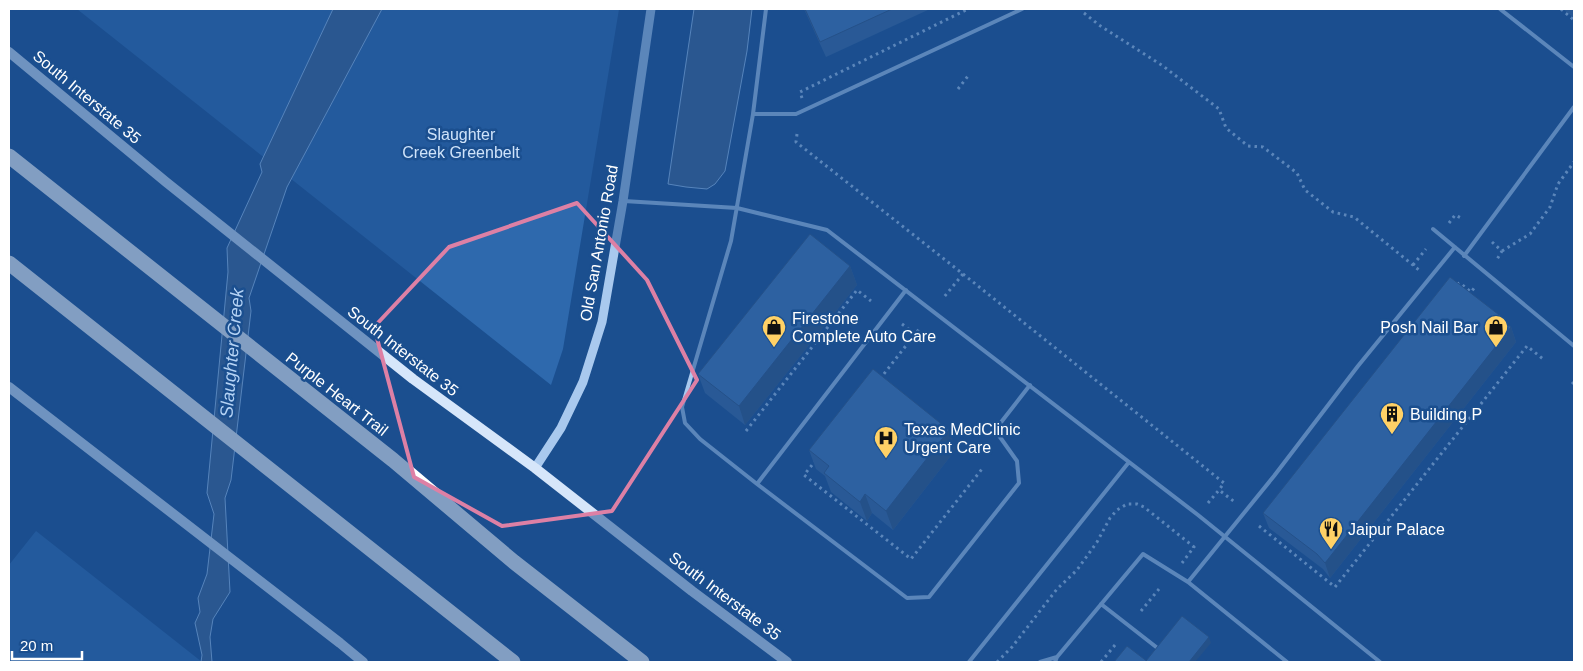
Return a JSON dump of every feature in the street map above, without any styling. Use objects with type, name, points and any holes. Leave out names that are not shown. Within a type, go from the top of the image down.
[{"type":"highway","name":"Purple Heart Trail","points":[[9,156],[392,460],[514,562],[642,662]]},
{"type":"highway","points":[[9,263],[513,662]]},
{"type":"main road","name":"South Interstate 35","points":[[9,52],[166,182],[413,379],[535,468],[692,591],[787,662]]},
{"type":"main road","points":[[9,387],[363,662]]},
{"type":"street","name":"Old San Antonio Road","points":[[535,468],[561,428],[583,382],[602,322],[623,201],[651,9]]},
{"type":"lane","points":[[766,9],[753,114],[737,208],[730,241],[682,407],[685,423],[700,439],[757,484],[907,598],[929,597],[1019,483],[1017,461],[995,430],[1030,384]]},
{"type":"lane","points":[[753,114],[796,114],[1022,9]]},
{"type":"lane","points":[[1500,9],[1574,67]]},
{"type":"lane","points":[[1464,256],[1574,107]]},
{"type":"lane","points":[[623,201],[737,208],[827,230],[1030,384],[1380,662]]},
{"type":"lane","points":[[1433,229],[1574,346]]},
{"type":"lane","points":[[1188,582],[1358,366],[1455,247]]},
{"type":"lane","points":[[757,484],[906,290]]},
{"type":"lane","points":[[969,662],[1129,462]]},
{"type":"lane","points":[[1055,662],[1056,657],[1143,554],[1188,582],[1288,662]]},
{"type":"lane","points":[[1101,604],[1160,650]]},
{"type":"lane","points":[[1040,662],[1056,657]]},
{"type":"path","points":[[803,100],[800,92],[968,9]]},
{"type":"path","points":[[1561,9],[1574,20]]},
{"type":"path","points":[[1084,13],[1098,25],[1163,66],[1218,109],[1226,128],[1248,146],[1263,147],[1296,172],[1305,190],[1333,212],[1354,217],[1419,270]]},
{"type":"path","points":[[958,89],[968,76]]},
{"type":"path","points":[[797,134],[796,142],[1224,482],[1208,504]]},
{"type":"path","points":[[1496,261],[1502,251],[1530,234],[1550,207],[1558,184],[1574,162]]},
{"type":"path","points":[[1448,223],[1455,214],[1461,218]]},
{"type":"path","points":[[1492,242],[1502,251]]},
{"type":"path","points":[[1413,265],[1426,249]]},
{"type":"path","points":[[944,297],[963,274]]},
{"type":"path","points":[[1452,286],[1460,283],[1471,292],[1475,287]]},
{"type":"path","points":[[746,431],[857,290],[871,301]]},
{"type":"path","points":[[902,324],[916,334]]},
{"type":"path","points":[[878,381],[921,327]]},
{"type":"path","points":[[1259,526],[1335,587],[1527,346],[1543,359]]},
{"type":"path","points":[[817,459],[804,475],[911,559],[982,469]]},
{"type":"path","points":[[1219,490],[1237,504]]},
{"type":"path","points":[[997,662],[1012,647],[1058,589],[1077,570],[1097,542],[1110,518],[1117,510],[1127,504],[1137,504],[1144,507],[1194,547],[1181,563]]},
{"type":"path","points":[[1141,611],[1159,589]]},
{"type":"path","points":[[1102,662],[1115,645]]},
{"type":"highlighted area","points":[[577,203],[647,280],[697,380],[612,511],[502,526],[414,477],[374,327],[449,247]]},
{"type":"green space","name":"Slaughter Creek Greenbelt","points":[[77,9],[619,9],[563,349],[551,385]]},
{"type":"green space","points":[[36,531],[202,662],[9,662],[9,565]]},
{"type":"water","name":"Slaughter Creek","points":[[333,9],[382,9],[287,187],[249,298],[251,311],[231,480],[225,498],[230,592],[213,619],[210,637],[212,662],[201,662],[202,655],[195,623],[200,612],[198,598],[207,574],[214,514],[207,493],[228,272],[227,248],[262,172],[260,164]]},
{"type":"water","points":[[694,9],[752,9],[747,51],[725,171],[715,184],[707,189],[668,184]]},
{"type":"building","points":[[805,9],[892,9],[820,42]]},
{"type":"building","name":"Firestone Complete Auto Care","points":[[810,234],[850,266],[739,406],[698,374]]},
{"type":"building","name":"Building P","points":[[1450,277],[1503,318],[1501,320],[1511,327],[1325,563],[1317,554],[1263,513]]},
{"type":"building","name":"Texas MedClinic Urgent Care","points":[[873,369],[949,430],[886,511],[865,494],[860,502],[824,473],[829,466],[809,450]]},
{"type":"building","points":[[1182,616],[1209,637],[1189,662],[1146,661]]},
{"type":"building","points":[[1127,646],[1148,662],[1114,662]]},
{"type":"place","name":"Firestone Complete Auto Care","points":[[774,348]]},
{"type":"place","name":"Posh Nail Bar","points":[[1496,348]]},
{"type":"place","name":"Building P","points":[[1392,435]]},
{"type":"place","name":"Texas MedClinic Urgent Care","points":[[886,459]]},
{"type":"place","name":"Jaipur Palace","points":[[1331,550]]}]
